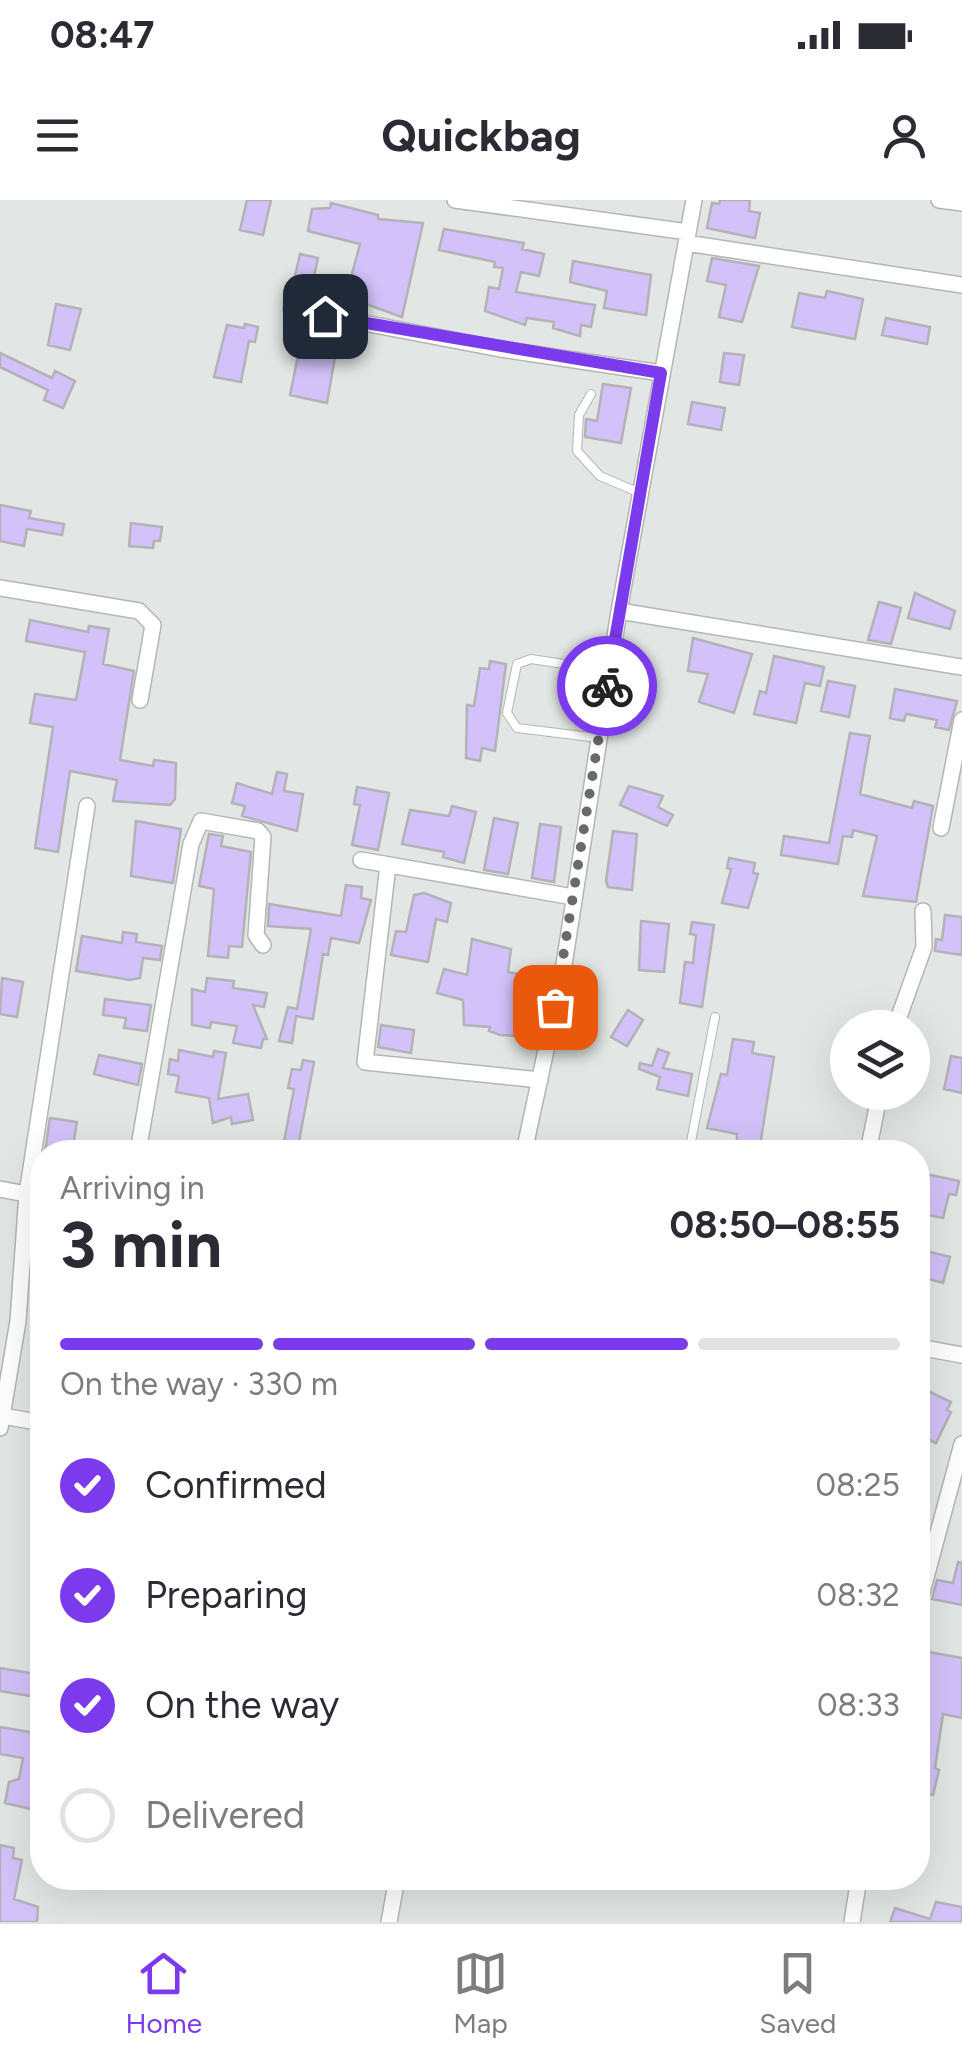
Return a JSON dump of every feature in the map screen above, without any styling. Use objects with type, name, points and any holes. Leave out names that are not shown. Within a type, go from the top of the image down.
[{"type":"street","points":[[454,200],[962,285]]},
{"type":"street","points":[[527,1140],[573,897],[619,611],[694,200]]},
{"type":"street","points":[[938,200],[962,203]]},
{"type":"street","points":[[292,308],[500,349],[661,373]]},
{"type":"street","points":[[0,588],[139,611],[150,618],[153,625],[140,700]]},
{"type":"street","points":[[619,611],[962,667]]},
{"type":"street","points":[[941,828],[962,720]]},
{"type":"street","points":[[42,1140],[86,806]]},
{"type":"street","points":[[140,1140],[190,844],[202,822],[258,831],[263,837],[256,935],[263,945]]},
{"type":"street","points":[[361,860],[573,897]]},
{"type":"street","points":[[388,865],[364,1062],[540,1080]]},
{"type":"street","points":[[901,1010],[924,947],[923,911]]},
{"type":"street","points":[[870,1140],[876,1110]]},
{"type":"street","points":[[0,1190],[30,1194]]},
{"type":"street","points":[[30,1232],[2,1422],[30,1423]]},
{"type":"street","points":[[930,1348],[962,1355]]},
{"type":"street","points":[[930,1551],[962,1444]]},
{"type":"street","points":[[389,1922],[395,1890]]},
{"type":"street","points":[[852,1922],[858,1890]]},
{"type":"lane","points":[[591,394],[580,415],[577,451],[600,476],[640,493]]},
{"type":"lane","points":[[599,738],[517,728],[507,713],[517,664],[532,659],[610,671]]},
{"type":"lane","points":[[691,1140],[715,1016]]},
{"type":"building","points":[[247,200],[271,200],[263,235],[240,230]]},
{"type":"building","points":[[720,200],[750,200],[749,211],[760,213],[755,238],[707,228],[712,203],[719,204]]},
{"type":"building","points":[[331,203],[378,215],[378,219],[423,223],[402,317],[366,304],[364,311],[349,308],[351,301],[345,300],[360,244],[308,231],[312,209],[330,208]]},
{"type":"building","points":[[444,229],[524,243],[522,249],[544,254],[539,276],[521,272],[516,292],[595,305],[591,327],[581,325],[580,336],[553,328],[554,322],[527,318],[525,325],[485,311],[489,287],[499,289],[503,268],[494,267],[495,262],[439,250]]},
{"type":"building","points":[[300,254],[318,258],[314,276],[320,277],[317,289],[311,288],[308,301],[290,298]]},
{"type":"building","points":[[712,258],[759,266],[742,322],[719,317],[726,285],[707,281]]},
{"type":"building","points":[[573,261],[651,275],[646,315],[604,308],[607,291],[570,282]]},
{"type":"building","points":[[827,291],[863,299],[855,339],[792,327],[799,293],[825,298]]},
{"type":"building","points":[[56,304],[81,309],[70,350],[48,345]]},
{"type":"building","points":[[886,318],[930,327],[927,344],[882,335]]},
{"type":"building","points":[[245,324],[258,327],[255,342],[249,341],[241,382],[214,377],[227,325],[244,328]]},
{"type":"building","points":[[303,331],[338,340],[327,403],[290,395]]},
{"type":"building","points":[[0,353],[52,378],[55,371],[75,381],[63,408],[44,400],[48,390],[0,367]]},
{"type":"building","points":[[724,353],[744,355],[739,385],[720,382]]},
{"type":"building","points":[[603,384],[631,388],[621,443],[585,437],[586,419],[597,421]]},
{"type":"building","points":[[692,402],[725,408],[721,430],[688,424]]},
{"type":"building","points":[[0,505],[31,511],[29,518],[64,524],[62,535],[27,529],[24,546],[0,541]]},
{"type":"building","points":[[131,523],[162,527],[160,541],[154,541],[153,548],[129,546]]},
{"type":"building","points":[[915,593],[955,611],[950,629],[908,618]]},
{"type":"building","points":[[879,602],[901,608],[891,644],[868,640]]},
{"type":"building","points":[[30,620],[88,632],[89,626],[109,629],[103,664],[134,671],[120,760],[153,766],[154,760],[176,763],[175,799],[170,805],[113,801],[117,780],[70,771],[58,852],[35,848],[53,727],[30,723],[35,694],[76,700],[85,652],[26,641]]},
{"type":"building","points":[[693,638],[752,654],[734,713],[699,702],[708,674],[688,671]]},
{"type":"building","points":[[774,656],[824,667],[820,686],[805,683],[796,723],[754,714],[760,691],[766,693]]},
{"type":"building","points":[[490,661],[506,664],[495,751],[482,748],[480,761],[466,758],[467,705],[474,706],[480,668],[489,669]]},
{"type":"building","points":[[828,681],[855,686],[849,717],[821,711]]},
{"type":"building","points":[[895,689],[957,701],[949,730],[935,727],[937,720],[906,714],[904,721],[890,718]]},
{"type":"building","points":[[850,733],[870,736],[860,794],[912,808],[914,801],[933,806],[916,902],[863,896],[877,836],[853,830],[852,837],[843,836],[838,864],[781,855],[784,836],[829,843]]},
{"type":"building","points":[[277,772],[287,774],[284,791],[303,794],[297,831],[242,816],[245,806],[232,803],[237,783],[272,794]]},
{"type":"building","points":[[629,786],[663,796],[658,807],[673,815],[667,826],[620,805]]},
{"type":"building","points":[[357,787],[389,793],[378,850],[352,845],[360,805],[354,804]]},
{"type":"building","points":[[452,806],[476,812],[464,863],[443,857],[444,852],[402,844],[410,810],[449,816]]},
{"type":"building","points":[[494,818],[518,823],[508,874],[484,870]]},
{"type":"building","points":[[136,821],[181,829],[173,883],[131,876]]},
{"type":"building","points":[[540,824],[561,827],[554,882],[532,878]]},
{"type":"building","points":[[613,831],[637,834],[632,890],[608,887],[606,881]]},
{"type":"building","points":[[209,834],[223,836],[221,846],[251,852],[242,947],[229,946],[228,958],[208,956],[214,889],[199,886]]},
{"type":"building","points":[[729,858],[755,863],[753,873],[758,874],[748,908],[722,903],[731,869],[727,868]]},
{"type":"building","points":[[346,885],[362,887],[361,898],[371,900],[359,943],[331,938],[328,955],[323,954],[313,1019],[296,1016],[292,1043],[279,1041],[288,1007],[297,1009],[311,929],[268,926],[269,904],[341,916]]},
{"type":"building","points":[[424,893],[451,903],[447,922],[436,919],[428,962],[391,955],[396,931],[406,932],[414,895]]},
{"type":"building","points":[[945,915],[962,917],[962,955],[935,951],[936,939],[942,940]]},
{"type":"building","points":[[641,921],[669,924],[664,972],[639,970]]},
{"type":"building","points":[[692,922],[714,925],[702,1007],[680,1003],[685,962],[693,963],[696,935],[690,934]]},
{"type":"building","points":[[123,932],[137,934],[136,942],[162,946],[160,960],[143,958],[140,978],[130,980],[76,971],[82,936],[122,943]]},
{"type":"building","points":[[472,939],[511,949],[508,972],[542,979],[535,1037],[500,1035],[489,1031],[490,1027],[464,1025],[463,1000],[437,993],[444,969],[467,975]]},
{"type":"building","points":[[2,978],[23,982],[17,1017],[0,1014]]},
{"type":"building","points":[[207,978],[234,981],[233,988],[267,993],[264,1007],[253,1005],[267,1039],[263,1039],[261,1048],[233,1043],[237,1026],[211,1022],[210,1028],[192,1025],[192,989],[205,992]]},
{"type":"building","points":[[105,999],[151,1005],[147,1031],[124,1028],[126,1018],[103,1015]]},
{"type":"building","points":[[628,1010],[643,1020],[627,1046],[611,1037]]},
{"type":"building","points":[[381,1025],[414,1030],[411,1053],[378,1047]]},
{"type":"building","points":[[733,1039],[754,1042],[752,1053],[774,1057],[761,1140],[737,1140],[737,1134],[707,1128],[721,1074],[727,1075]]},
{"type":"building","points":[[658,1049],[669,1053],[663,1068],[692,1074],[688,1096],[657,1089],[660,1077],[639,1069],[640,1063],[652,1066]]},
{"type":"building","points":[[179,1050],[213,1057],[214,1051],[226,1053],[218,1099],[248,1094],[253,1120],[232,1124],[231,1117],[213,1123],[209,1098],[176,1092],[179,1076],[168,1074],[170,1059],[178,1061]]},
{"type":"building","points":[[99,1055],[142,1064],[138,1085],[94,1074]]},
{"type":"building","points":[[951,1056],[962,1058],[962,1093],[944,1089]]},
{"type":"building","points":[[303,1060],[314,1062],[299,1140],[284,1140],[294,1089],[288,1088],[292,1069],[301,1070]]},
{"type":"building","points":[[50,1118],[77,1122],[74,1140],[47,1140]]},
{"type":"building","points":[[930,1175],[959,1181],[956,1195],[949,1194],[943,1218],[930,1215]]},
{"type":"building","points":[[930,1252],[950,1257],[943,1283],[930,1279]]},
{"type":"building","points":[[930,1392],[951,1402],[947,1410],[951,1412],[936,1443],[930,1440]]},
{"type":"building","points":[[958,1562],[962,1563],[962,1605],[932,1599],[937,1580],[953,1583]]},
{"type":"building","points":[[930,1652],[962,1658],[962,1718],[943,1714],[933,1795]]},
{"type":"building","points":[[0,1668],[30,1673],[30,1696],[0,1691]]},
{"type":"building","points":[[0,1727],[30,1732],[30,1809],[5,1803],[9,1782],[19,1779],[23,1758],[0,1754]]},
{"type":"building","points":[[0,1845],[14,1848],[13,1858],[22,1860],[14,1899],[38,1907],[37,1922],[0,1922]]},
{"type":"building","points":[[936,1902],[962,1907],[962,1922],[890,1922],[895,1908],[930,1919]]},
{"type":"way so far","points":[[555,1007],[607,686]]},
{"type":"route","points":[[325,316],[500,349],[661,373],[607,686]]}]
